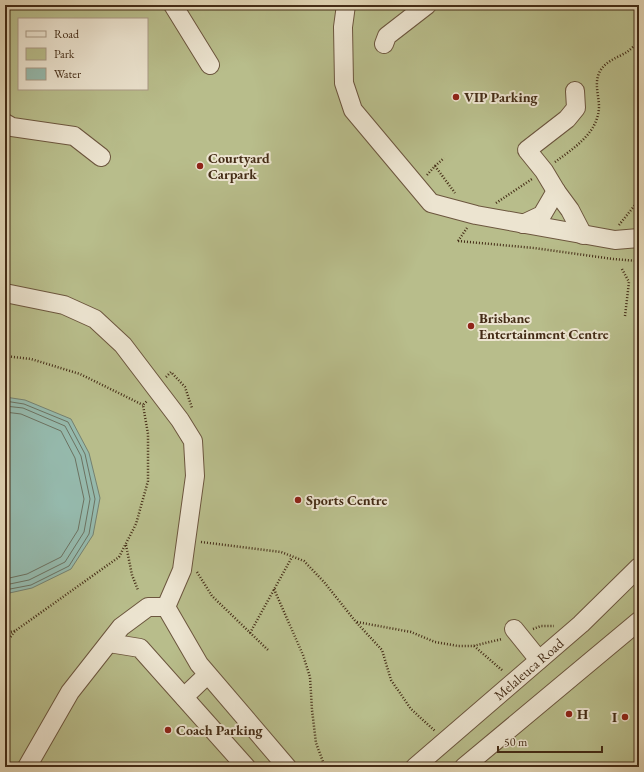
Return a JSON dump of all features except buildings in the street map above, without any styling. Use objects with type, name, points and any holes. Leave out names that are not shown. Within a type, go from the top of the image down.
[{"type":"street","points":[[173,5],[210,65]]},
{"type":"street","points":[[346,5],[343,26],[344,83],[353,110],[431,203],[476,215],[583,235],[615,240],[639,238]]},
{"type":"street","points":[[343,26],[353,5]]},
{"type":"street","points":[[384,44],[388,36],[416,8]]},
{"type":"street","points":[[575,91],[576,108],[568,119],[527,150],[544,171],[570,210],[583,235]]},
{"type":"street","points":[[5,123],[12,127],[74,136],[101,157]]},
{"type":"street","points":[[523,224],[542,215],[556,191]]},
{"type":"street","points":[[5,294],[64,305],[95,319],[123,346],[180,420],[193,441],[196,476],[182,570],[166,606]]},
{"type":"street","name":"Melaleuca Road","points":[[415,767],[569,634],[636,562]]},
{"type":"street","points":[[27,767],[70,692],[121,627],[148,607],[166,606]]},
{"type":"street","points":[[166,606],[199,664],[287,767]]},
{"type":"street","points":[[464,767],[639,621]]},
{"type":"street","points":[[516,632],[539,660]]},
{"type":"street","points":[[109,643],[140,648],[246,767]]},
{"type":"street","points":[[184,697],[208,675]]},
{"type":"path","points":[[416,186],[444,158]]},
{"type":"path","points":[[435,166],[457,196]]},
{"type":"path","points":[[615,240],[614,231],[639,200]]},
{"type":"path","points":[[458,241],[534,248],[639,262]]},
{"type":"path","points":[[622,269],[629,282],[625,316]]},
{"type":"path","points":[[5,356],[31,359],[80,374],[143,405],[148,434],[148,481],[136,524],[119,557],[15,631],[5,644]]},
{"type":"path","points":[[194,542],[281,552],[304,561],[382,650],[391,680],[411,709],[445,741]]},
{"type":"path","points":[[126,544],[132,575],[138,590]]},
{"type":"path","points":[[250,633],[292,556]]},
{"type":"path","points":[[274,589],[303,655],[310,677],[316,743],[325,767]]},
{"type":"path","points":[[356,622],[411,632],[435,642],[458,646],[473,646],[516,632],[542,626],[556,626],[569,634]]},
{"type":"path","points":[[5,633],[15,631]]},
{"type":"path","points":[[473,646],[515,681]]},
{"type":"green space","name":"Brisbane Entertainment Centre","points":[[5,5],[639,5],[639,767],[5,767]]},
{"type":"water","points":[[5,397],[25,400],[71,419],[89,453],[100,498],[93,535],[71,569],[32,588],[5,594]]},
{"type":"place","name":"VIP Parking","points":[[456,97]]},
{"type":"place","name":"Courtyard Carpark","points":[[200,166]]},
{"type":"place","name":"Brisbane Entertainment Centre","points":[[471,326]]},
{"type":"place","name":"Sports Centre","points":[[298,500]]},
{"type":"place","name":"H","points":[[569,714]]},
{"type":"place","name":"I","points":[[625,717]]},
{"type":"place","name":"Coach Parking","points":[[168,730]]}]
